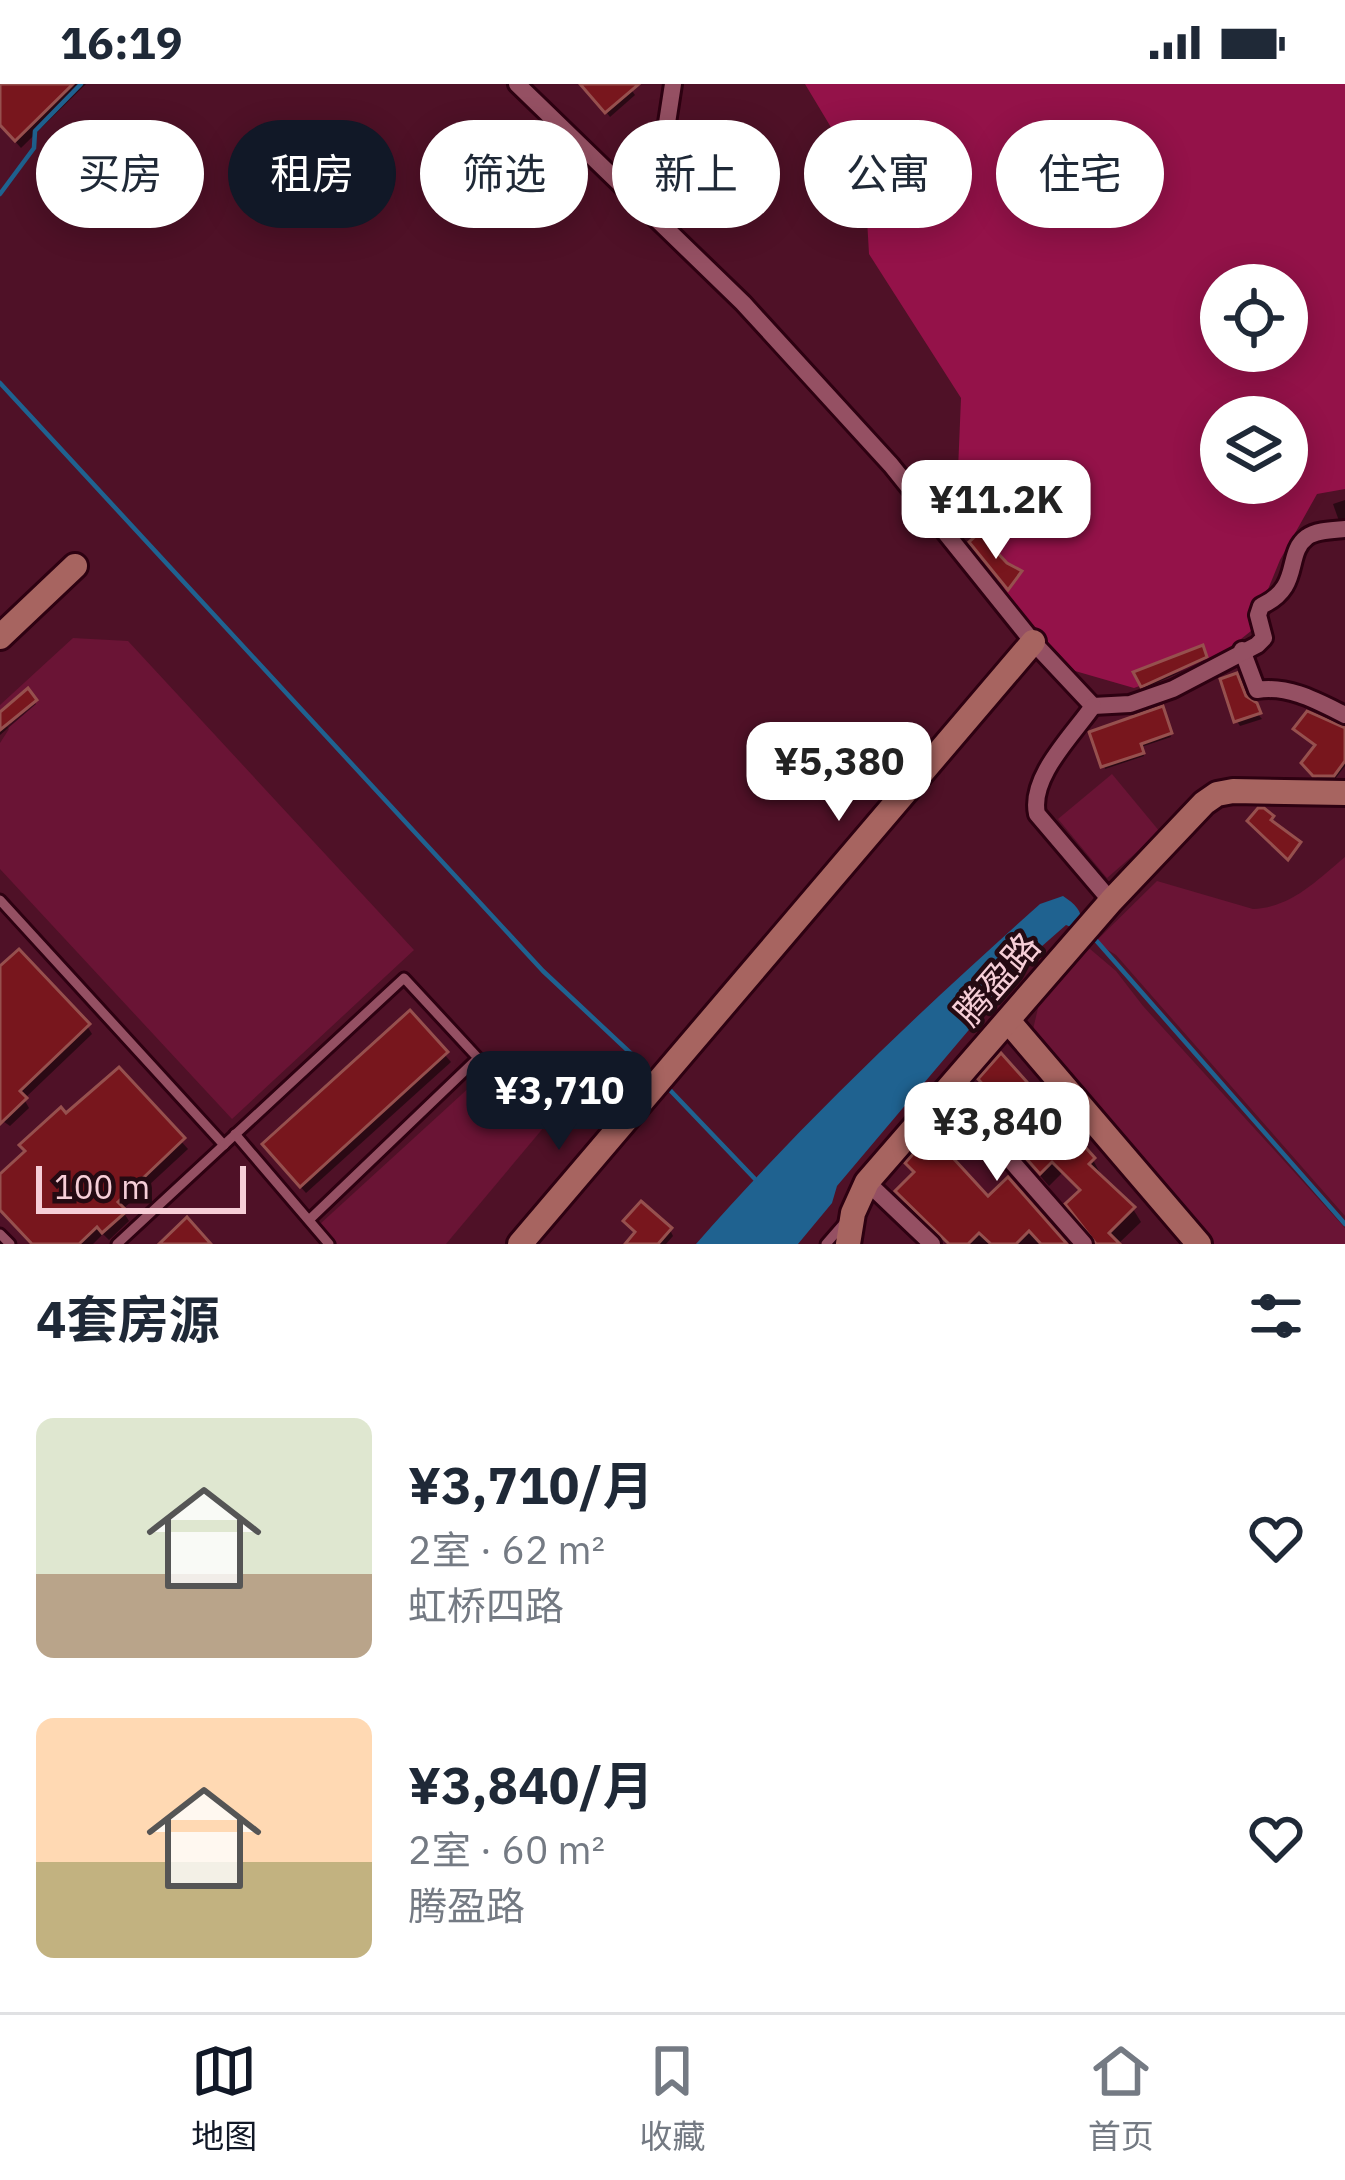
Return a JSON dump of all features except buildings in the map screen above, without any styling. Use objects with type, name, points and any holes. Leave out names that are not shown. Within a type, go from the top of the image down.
[{"type":"street","points":[[517,84],[612,179]]},
{"type":"street","points":[[667,120],[673,84]]},
{"type":"street","points":[[666,228],[842,411],[1033,642],[1093,706],[1130,704],[1173,689],[1264,638],[1258,615],[1261,606],[1279,598],[1303,540],[1312,533],[1345,529]]},
{"type":"street","points":[[0,637],[75,566]]},
{"type":"street","points":[[520,1244],[1033,642]]},
{"type":"street","points":[[1242,650],[1257,690],[1275,687],[1345,715]]},
{"type":"street","points":[[1093,706],[1040,783],[1034,800],[1037,814],[1111,902]]},
{"type":"street","name":"腾盈路","points":[[848,1244],[867,1182],[1111,902],[1204,803],[1217,794],[1345,793]]},
{"type":"street","points":[[1009,1022],[1199,1244]]},
{"type":"street","points":[[948,1089],[1084,1244]]},
{"type":"street","points":[[867,1182],[932,1244]]},
{"type":"lane","points":[[0,900],[224,1144]]},
{"type":"lane","points":[[117,1244],[404,978],[478,1058],[309,1220]]},
{"type":"lane","points":[[235,1134],[329,1244]]},
{"type":"lane","points":[[826,1244],[854,1213]]},
{"type":"lane","points":[[0,1234],[10,1244]]},
{"type":"shaded area","points":[[805,84],[1345,84],[1345,489],[1317,494],[1280,560],[1251,631],[1216,659],[1134,688],[1075,671],[1011,602],[957,494],[961,398],[869,254],[868,228],[972,228],[972,120],[827,120]]},
{"type":"shaded area","points":[[73,638],[128,641],[414,950],[232,1119],[0,869],[0,743],[9,729],[0,719],[0,705]]},
{"type":"shaded area","points":[[1112,774],[1160,832],[1107,878],[1058,819]]},
{"type":"shaded area","points":[[1345,857],[1345,1216],[1116,955],[1095,942],[1157,881],[1253,909],[1292,898]]},
{"type":"shaded area","points":[[1083,943],[1116,971],[1345,1228],[1345,1244],[1213,1244],[1031,1038],[1042,991]]},
{"type":"shaded area","points":[[508,1052],[560,1108],[446,1244],[337,1244],[320,1224]]},
{"type":"water","points":[[1063,896],[1077,908],[1082,925],[1078,930],[1066,925],[1033,954],[837,1186],[832,1203],[798,1244],[696,1244],[906,1027],[1040,904]]},
{"type":"waterway","points":[[0,194],[34,148],[35,131],[81,84]]},
{"type":"waterway","points":[[0,383],[543,971],[655,1076]]},
{"type":"waterway","points":[[1094,938],[1345,1224]]},
{"type":"waterway","points":[[668,1088],[755,1179]]}]
